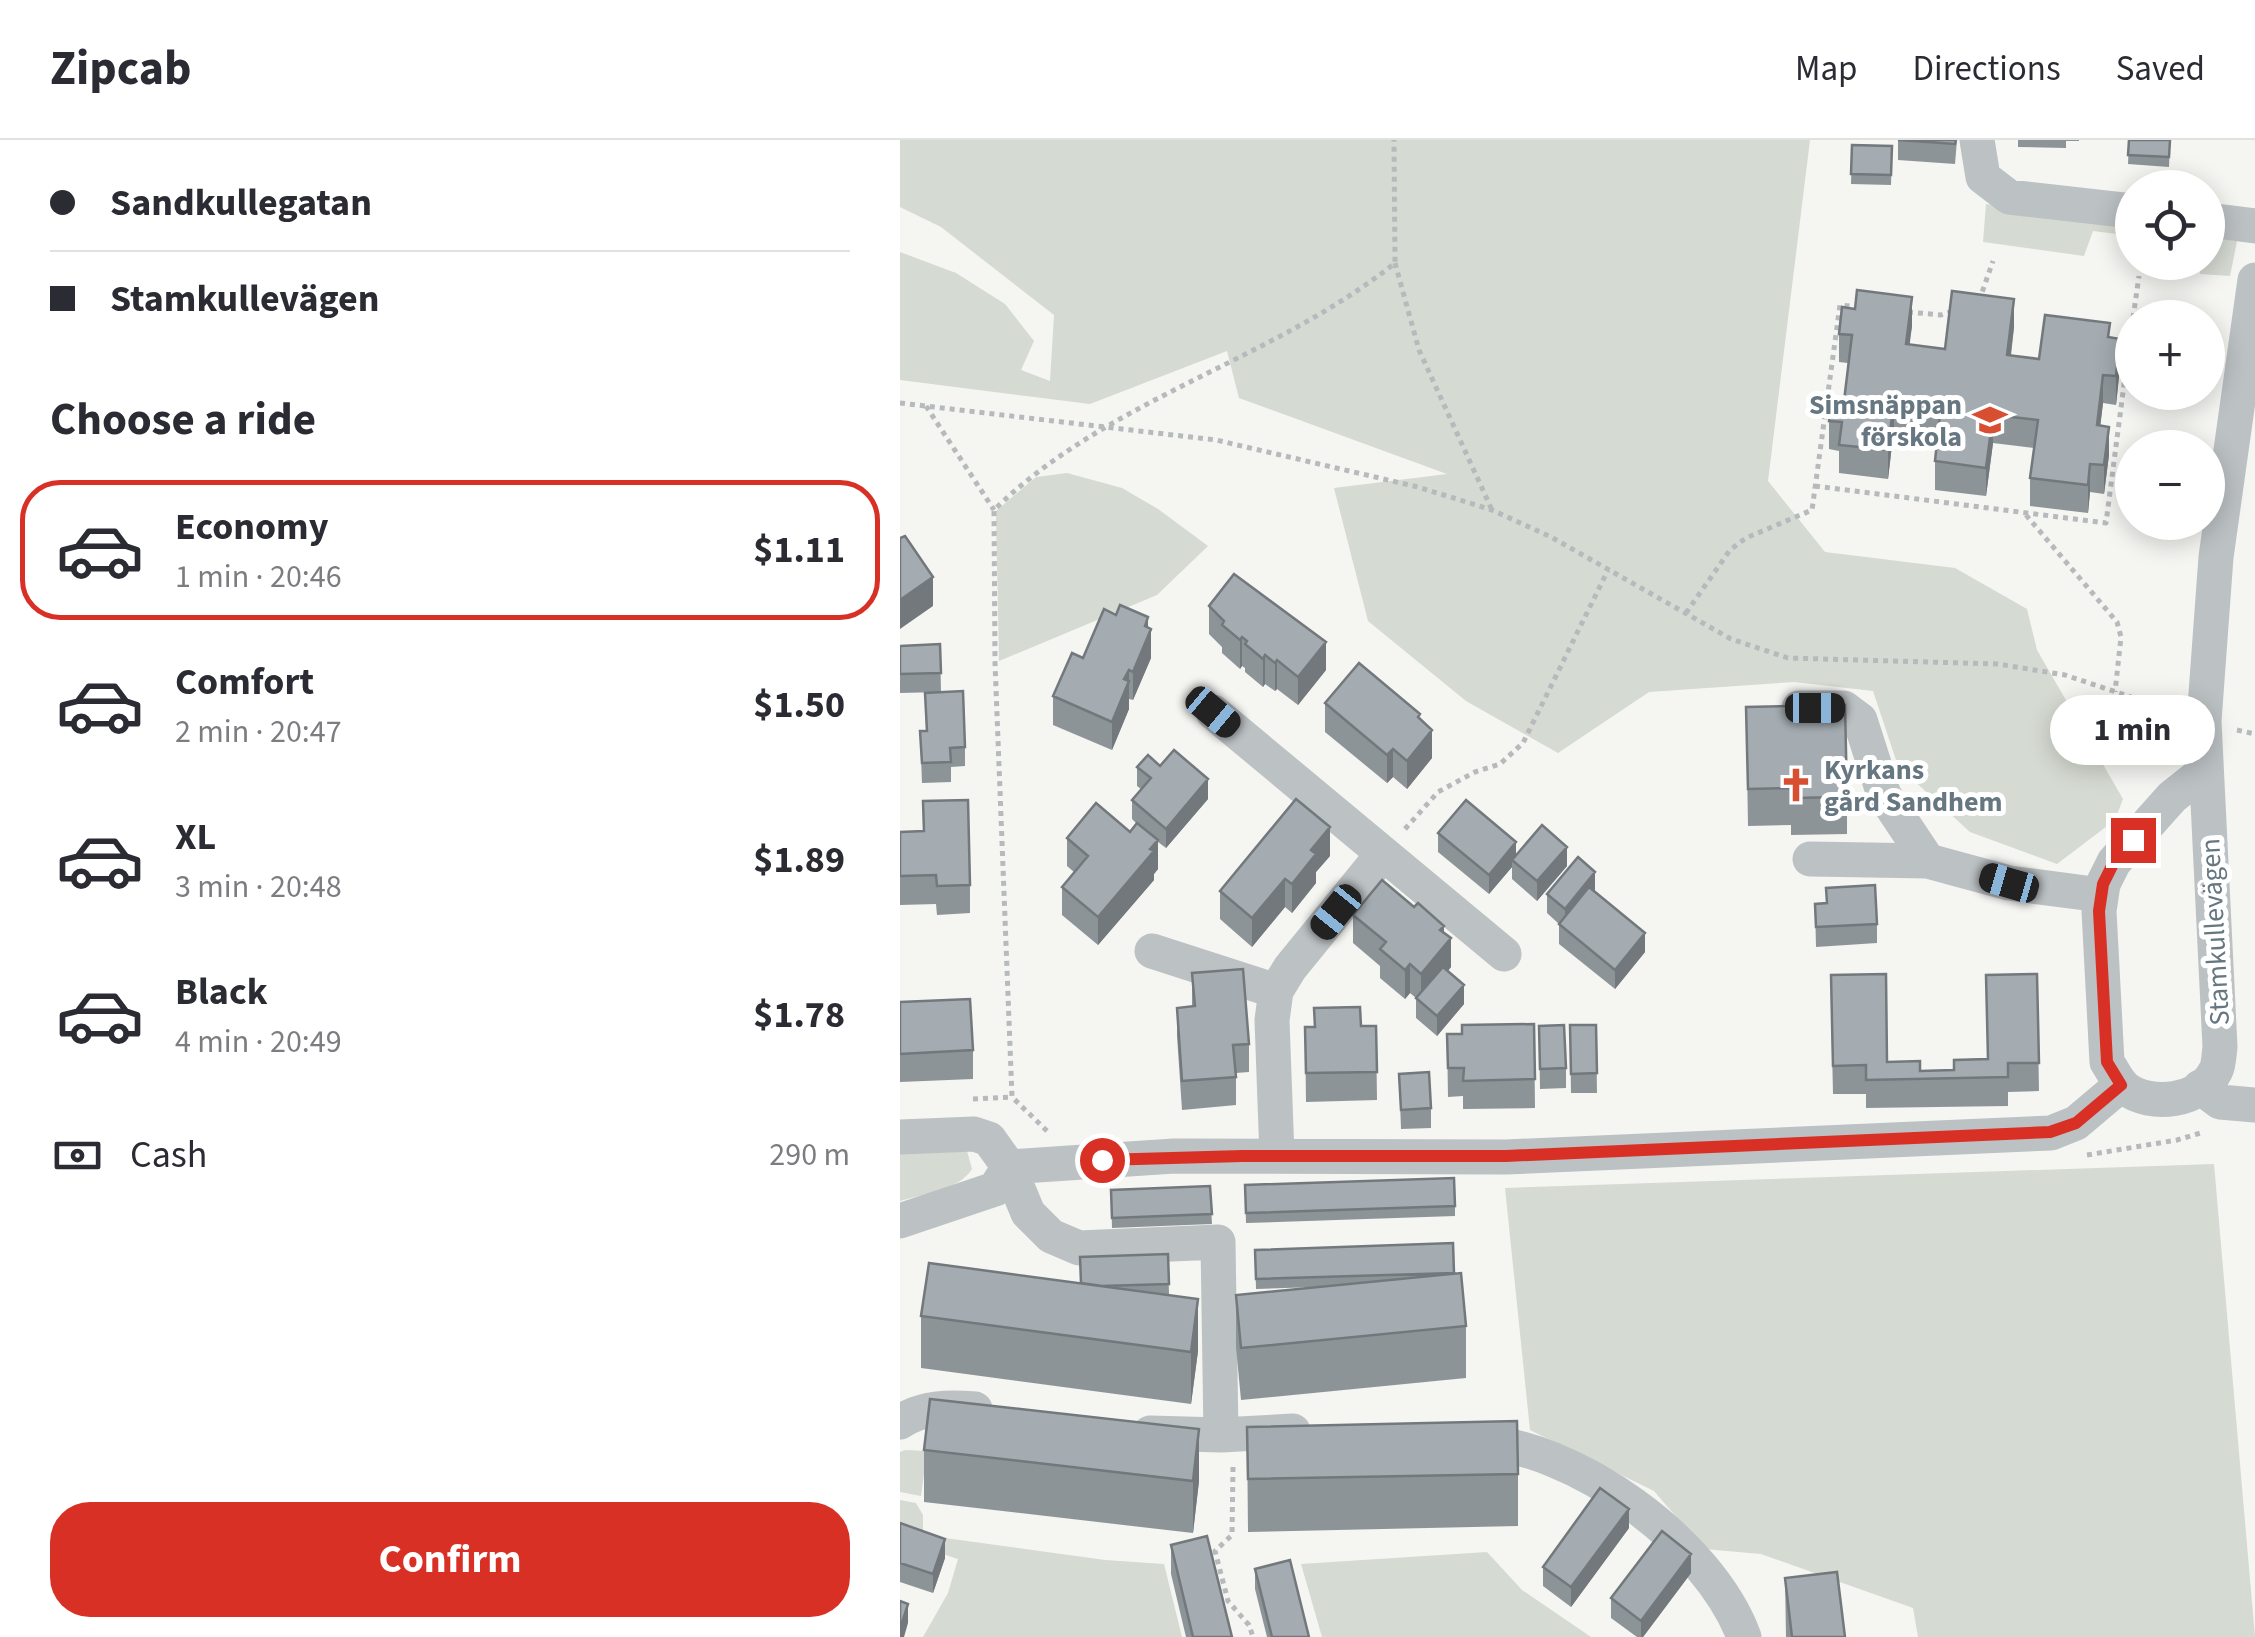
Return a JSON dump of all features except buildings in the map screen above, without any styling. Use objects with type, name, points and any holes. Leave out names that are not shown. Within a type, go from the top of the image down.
[{"type":"street","points":[[1978,140],[1984,177],[2009,197],[2115,209]]},
{"type":"street","points":[[2225,222],[2255,226]]},
{"type":"street","name":"Stamkullevägen","points":[[2200,1087],[2216,1071],[2220,1046],[2204,720],[2216,557],[2255,280]]},
{"type":"street","points":[[1758,709],[1844,708],[1860,720],[1884,796],[1928,861]]},
{"type":"street","points":[[1213,712],[1504,954]]},
{"type":"street","points":[[2206,770],[2172,797],[2114,862],[2101,896],[2107,1062],[2121,1085],[2137,1095],[2158,1100],[2179,1098],[2200,1087],[2220,1102],[2250,1105]]},
{"type":"street","points":[[1276,1156],[1272,1020],[1276,992],[1290,968],[1382,856]]},
{"type":"street","points":[[1810,860],[1928,861],[2009,883],[2101,896]]},
{"type":"street","points":[[1152,951],[1276,992]]},
{"type":"street","points":[[900,1221],[994,1189],[1009,1168],[1066,1162],[1276,1156],[1506,1156],[2050,1132],[2076,1123],[2121,1085]]},
{"type":"street","points":[[900,1137],[974,1134],[989,1139],[1009,1168],[1028,1213],[1051,1236],[1078,1248],[1218,1242],[1227,1434]]},
{"type":"street","points":[[900,1422],[911,1414],[945,1407],[1017,1414]]},
{"type":"street","points":[[1112,1428],[1168,1435],[1329,1432]]},
{"type":"street","points":[[1446,1442],[1511,1445],[1560,1462],[1605,1486],[1701,1565],[1734,1613],[1744,1637]]},
{"type":"path","points":[[1394,140],[1395,263],[1419,350],[1492,510]]},
{"type":"path","points":[[1978,304],[1993,261]]},
{"type":"path","points":[[994,510],[1016,488],[1110,427],[1300,328],[1361,290],[1395,263]]},
{"type":"path","points":[[1686,614],[1730,550],[1746,538],[1812,510],[1840,305],[1874,308]]},
{"type":"path","points":[[1907,312],[1941,315],[1960,309]]},
{"type":"path","points":[[900,404],[1216,440],[1418,487],[1492,510],[1552,537],[1731,639],[1788,658],[1998,664],[2065,676],[2255,734]]},
{"type":"path","points":[[926,406],[994,510],[1012,1097],[1031,1112],[1066,1162]]},
{"type":"path","points":[[1815,486],[2106,523],[2121,410]]},
{"type":"path","points":[[2024,512],[2118,622],[2121,637],[2115,692]]},
{"type":"path","points":[[1382,856],[1438,792],[1500,764],[1523,742],[1608,570]]},
{"type":"path","points":[[2076,1156],[2177,1140],[2208,1130],[2250,1105]]},
{"type":"path","points":[[1227,1434],[1232,1535],[1215,1551],[1228,1601],[1249,1625],[1253,1637]]},
{"type":"shaded area","points":[[900,140],[1810,140],[1768,481],[1825,552],[1955,568],[2027,609],[2037,650],[2123,799],[2115,820],[2057,864],[1970,832],[1898,766],[1873,691],[1794,682],[1649,692],[1558,753],[1466,701],[1368,621],[1334,488],[1447,474],[1239,398],[1227,351],[1090,404],[900,380],[900,252],[956,273],[1005,304],[1034,341],[1021,370],[1050,381],[1054,315],[941,227],[900,207]]},
{"type":"shaded area","points":[[1986,204],[2115,223],[2115,234],[2093,231],[2084,256],[1983,242]]},
{"type":"shaded area","points":[[2225,239],[2237,241],[2230,276],[2225,276]]},
{"type":"shaded area","points":[[1067,473],[1122,488],[1208,546],[1157,595],[999,661],[996,511],[1036,477]]},
{"type":"shaded area","points":[[900,1150],[967,1151],[972,1169],[950,1187],[900,1201]]},
{"type":"shaded area","points":[[2214,1164],[2255,1637],[1918,1637],[1913,1608],[1761,1554],[1704,1549],[1654,1491],[1530,1430],[1505,1188]]},
{"type":"shaded area","points":[[927,1451],[921,1496],[900,1492],[900,1452]]},
{"type":"shaded area","points":[[900,1500],[916,1503],[923,1515],[923,1535],[1105,1560],[1164,1564],[1182,1637],[923,1637],[948,1593],[958,1559],[900,1540]]},
{"type":"shaded area","points":[[1487,1552],[1522,1590],[1591,1637],[1322,1637],[1301,1564]]},
{"type":"place","name":"Simsnäppan förskola","points":[[1990,420]]},
{"type":"place","name":"Kyrkans gård Sandhem","points":[[1796,785]]},
{"type":"route","points":[[1102,1160],[1174,1156],[1506,1156],[2050,1132],[2076,1123],[2121,1085],[2107,1062],[2099,911],[2103,884],[2114,862],[2133,840]]}]
